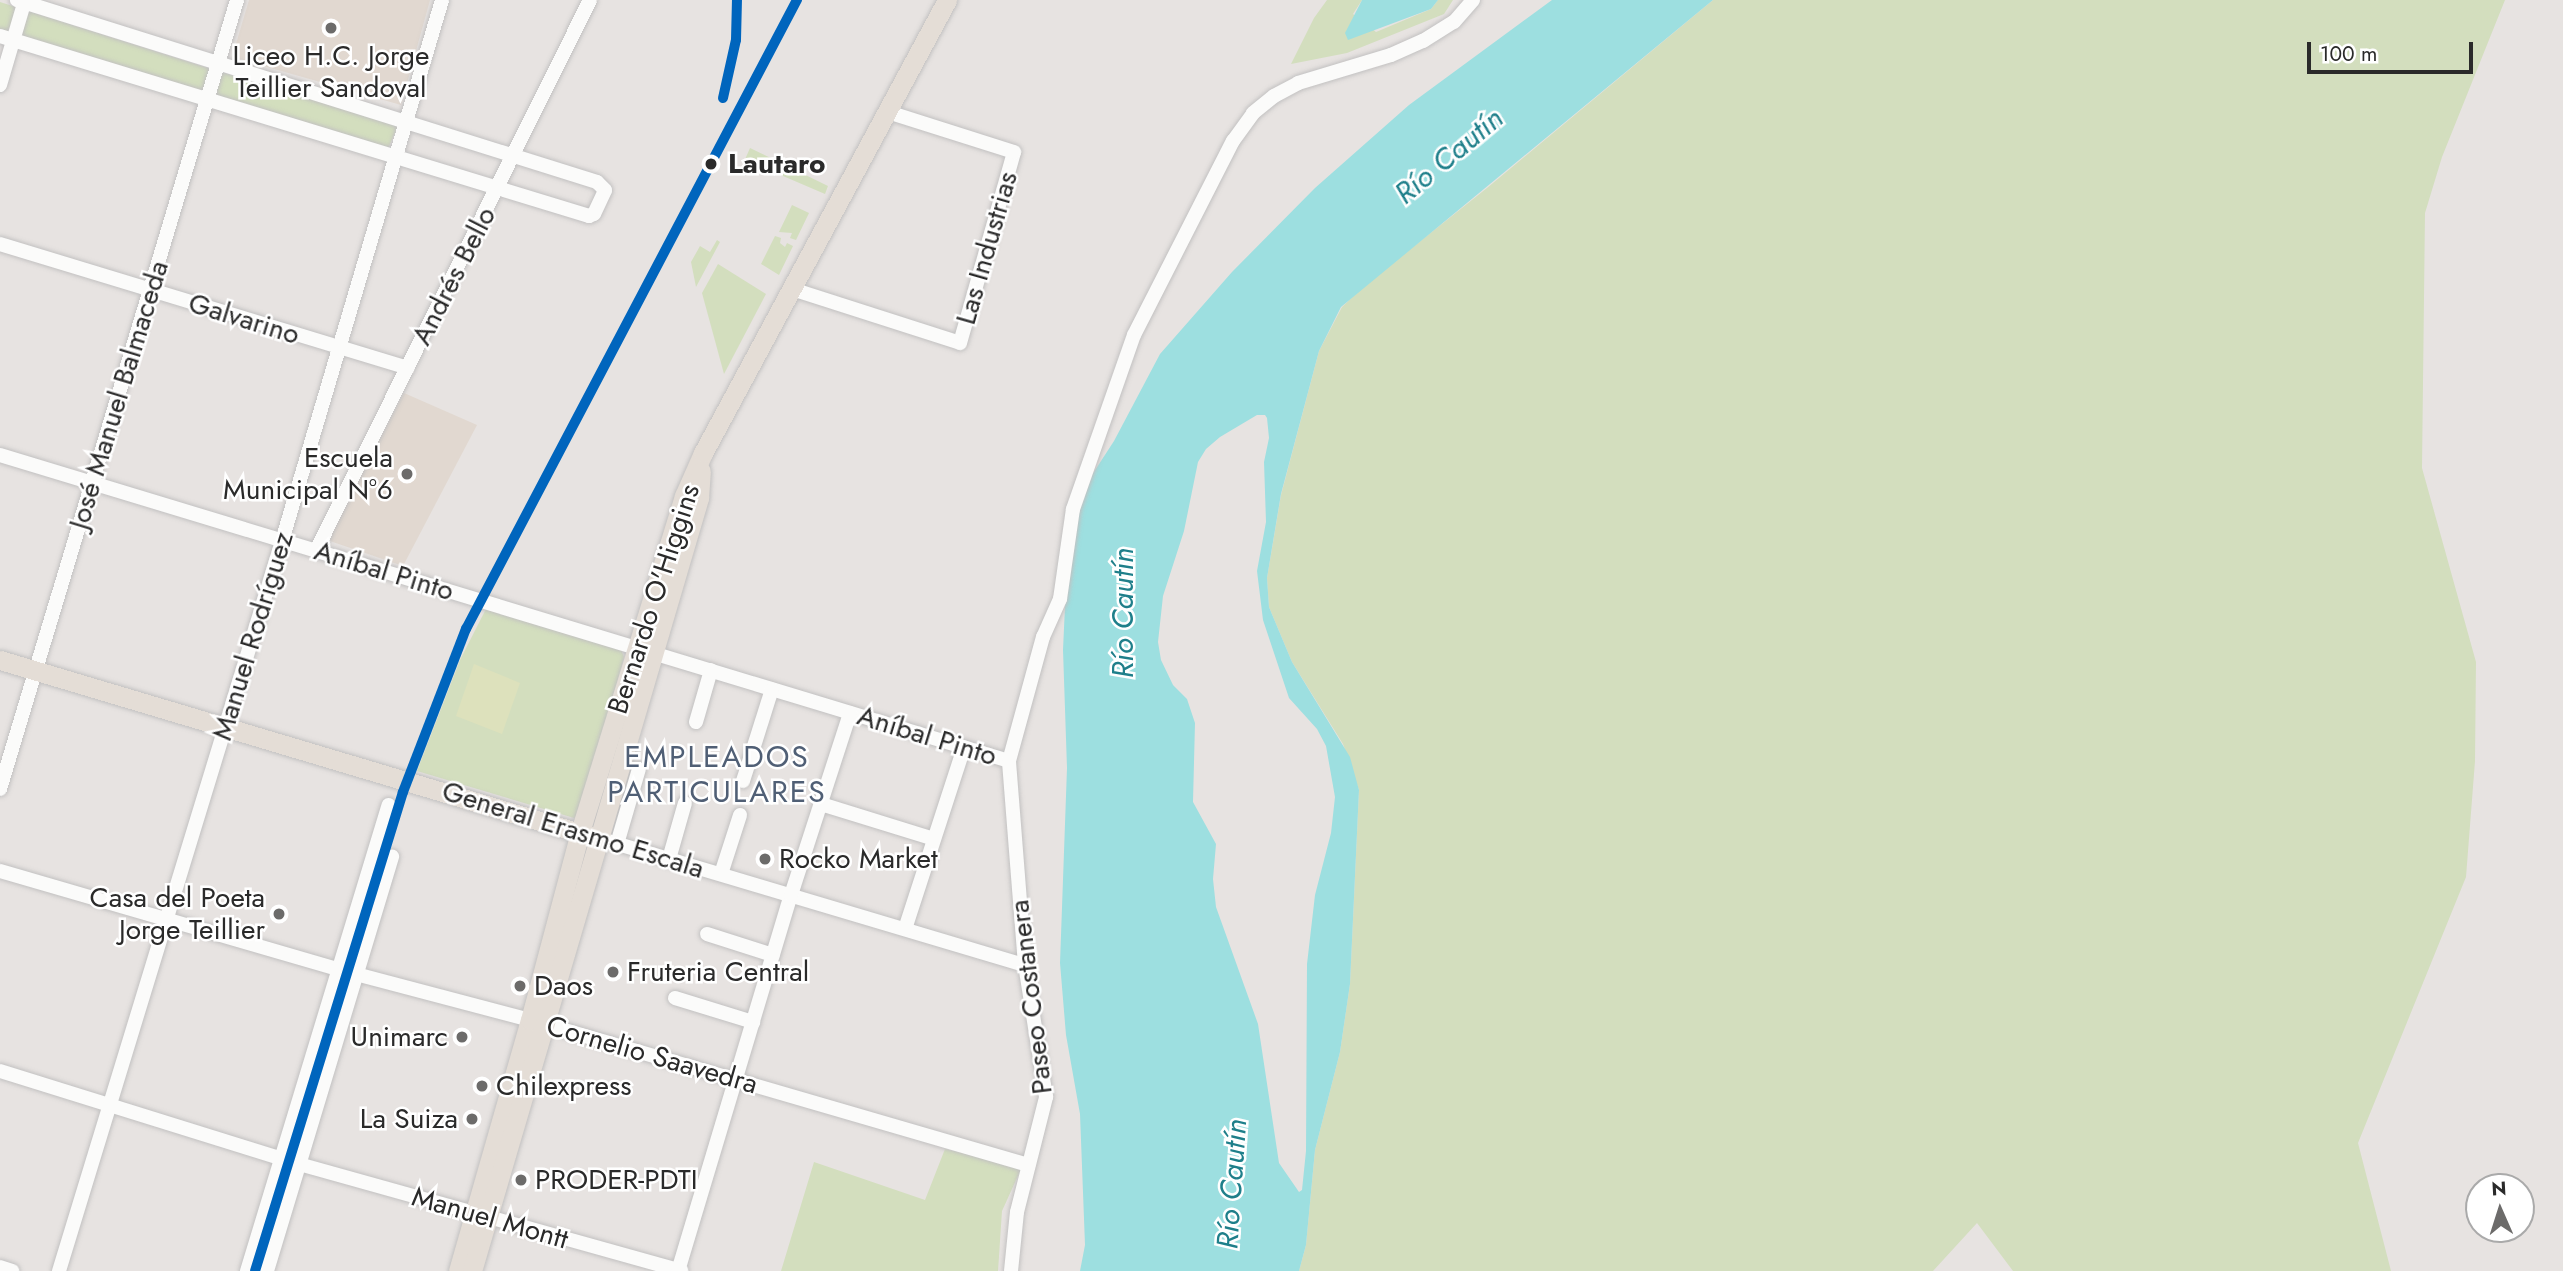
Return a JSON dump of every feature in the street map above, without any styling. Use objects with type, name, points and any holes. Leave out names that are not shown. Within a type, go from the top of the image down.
[{"type":"main road","name":"Bernardo O'Higgins","points":[[472,1271],[482,1215],[537,1022],[598,838],[684,496],[703,453],[947,0]]},
{"type":"main road","name":"General Erasmo Escala","points":[[0,660],[598,838]]},
{"type":"main road","name":"Bernardo O'Higgins","points":[[458,1271],[482,1215]]},
{"type":"street","name":"José Manuel Balmaceda","points":[[0,789],[237,0]]},
{"type":"street","name":"Manuel Rodríguez","points":[[59,1271],[282,541],[442,0]]},
{"type":"street","name":"Andrés Bello","points":[[316,551],[590,0]]},
{"type":"street","points":[[1009,761],[1044,637],[1060,599],[1073,509],[1134,335],[1233,141],[1253,113],[1286,89],[1407,48],[1454,22],[1473,0]]},
{"type":"street","points":[[0,85],[7,38],[23,1],[513,155],[601,184],[605,190],[594,214],[589,216],[7,38]]},
{"type":"street","name":"Las Industrias","points":[[792,289],[960,343],[1014,152],[888,112]]},
{"type":"street","name":"Galvarino","points":[[0,244],[408,368]]},
{"type":"street","name":"Aníbal Pinto","points":[[0,455],[1009,761]]},
{"type":"street","points":[[696,722],[711,670]]},
{"type":"street","points":[[743,781],[772,689]]},
{"type":"street","points":[[679,1271],[791,895],[850,713]]},
{"type":"street","points":[[905,929],[964,747]]},
{"type":"street","name":"Paseo Costanera","points":[[1009,761],[1025,965],[1046,1097],[1017,1212],[1011,1271]]},
{"type":"street","points":[[598,838],[639,769]]},
{"type":"street","points":[[669,859],[685,803]]},
{"type":"street","points":[[821,804],[934,839]]},
{"type":"street","points":[[247,1271],[279,1158],[389,805]]},
{"type":"street","points":[[721,874],[740,815]]},
{"type":"street","name":"General Erasmo Escala","points":[[598,838],[1025,965]]},
{"type":"street","points":[[267,1271],[392,856]]},
{"type":"street","points":[[0,871],[337,969]]},
{"type":"street","points":[[707,934],[773,955]]},
{"type":"street","name":"Cornelio Saavedra","points":[[356,974],[537,1022],[1028,1165]]},
{"type":"street","points":[[675,998],[753,1022]]},
{"type":"street","points":[[0,1071],[279,1158]]},
{"type":"street","name":"Manuel Montt","points":[[299,1164],[679,1271]]},
{"type":"street","points":[[0,1267],[12,1271]]},
{"type":"shaded area","name":"Liceo H.C. Jorge Teillier Sandoval","points":[[249,0],[430,0],[401,105],[232,57]]},
{"type":"shaded area","name":"Escuela Municipal N°6","points":[[404,393],[477,425],[403,566],[327,540]]},
{"type":"green space","points":[[1327,0],[1362,0],[1353,14],[1376,32],[1431,9],[1438,0],[1453,0],[1444,14],[1347,53],[1291,64],[1314,18]]},
{"type":"green space","points":[[1713,0],[2505,0],[2442,157],[2425,213],[2422,468],[2476,662],[2475,761],[2466,877],[2358,1143],[2391,1271],[2013,1271],[1977,1223],[1933,1271],[1299,1271],[1306,1245],[1315,1150],[1340,1052],[1350,984],[1359,790],[1343,744],[1292,662],[1269,607],[1267,578],[1281,495],[1319,351],[1342,307],[1364,286],[1487,188]]},
{"type":"green space","points":[[0,2],[214,70],[399,123],[387,151],[0,30]]},
{"type":"green space","points":[[750,148],[828,186],[825,194],[755,164],[752,169],[743,164]]},
{"type":"green space","points":[[792,205],[809,213],[796,240],[790,238],[792,233],[779,232]]},
{"type":"green space","points":[[775,236],[781,238],[780,243],[785,247],[787,243],[793,246],[779,275],[761,264]]},
{"type":"green space","points":[[717,240],[720,242],[696,287],[691,262],[700,246],[710,252]]},
{"type":"green space","points":[[718,264],[766,294],[724,374],[702,293]]},
{"type":"green space","points":[[487,607],[621,650],[624,657],[582,813],[574,818],[417,771],[460,660]]},
{"type":"green space","points":[[474,664],[520,683],[502,734],[456,716]]},
{"type":"green space","points":[[945,1149],[1022,1167],[1002,1211],[998,1271],[781,1271],[814,1162],[925,1200]]},
{"type":"water","points":[[1362,0],[1438,0],[1431,9],[1348,40],[1345,33]]},
{"type":"water","name":"Río Cautín","points":[[1552,0],[1713,0],[1341,307],[1319,351],[1281,494],[1267,578],[1269,607],[1292,662],[1350,757],[1359,790],[1350,984],[1340,1052],[1315,1150],[1306,1245],[1299,1271],[1080,1271],[1085,1245],[1080,1114],[1066,1035],[1060,963],[1067,768],[1063,650],[1065,606],[1074,528],[1086,484],[1114,441],[1160,354],[1232,272],[1315,188],[1409,105]],"holes":[[[1257,415],[1265,415],[1269,438],[1264,462],[1266,522],[1257,571],[1263,620],[1289,698],[1317,729],[1326,746],[1335,797],[1331,833],[1315,895],[1307,964],[1306,1151],[1302,1190],[1299,1192],[1279,1163],[1258,1024],[1216,907],[1213,879],[1216,844],[1193,802],[1195,723],[1187,699],[1173,685],[1161,660],[1158,642],[1163,596],[1184,531],[1198,462],[1206,449],[1220,437]]]},
{"type":"railway","points":[[723,98],[736,40],[737,0]]},
{"type":"transit line","points":[[723,98],[736,40],[737,0]]},
{"type":"transit line","points":[[255,1271],[403,792],[466,629],[797,0]]},
{"type":"place","name":"Liceo H.C. Jorge Teillier Sandoval","points":[[331,28]]},
{"type":"place","name":"Lautaro","points":[[711,164]]},
{"type":"place","name":"Escuela Municipal N°6","points":[[407,474]]},
{"type":"place","name":"Rocko Market","points":[[765,859]]},
{"type":"place","name":"Casa del Poeta Jorge Teillier","points":[[279,914]]},
{"type":"place","name":"Fruteria Central","points":[[613,972]]},
{"type":"place","name":"Daos","points":[[520,986]]},
{"type":"place","name":"Unimarc","points":[[462,1037]]},
{"type":"place","name":"Chilexpress","points":[[482,1086]]},
{"type":"place","name":"La Suiza","points":[[472,1119]]},
{"type":"place","name":"PRODER-PDTI","points":[[521,1180]]},
{"type":"district","name":"EMPLEADOS PARTICULARES","points":[[717,774]]}]
